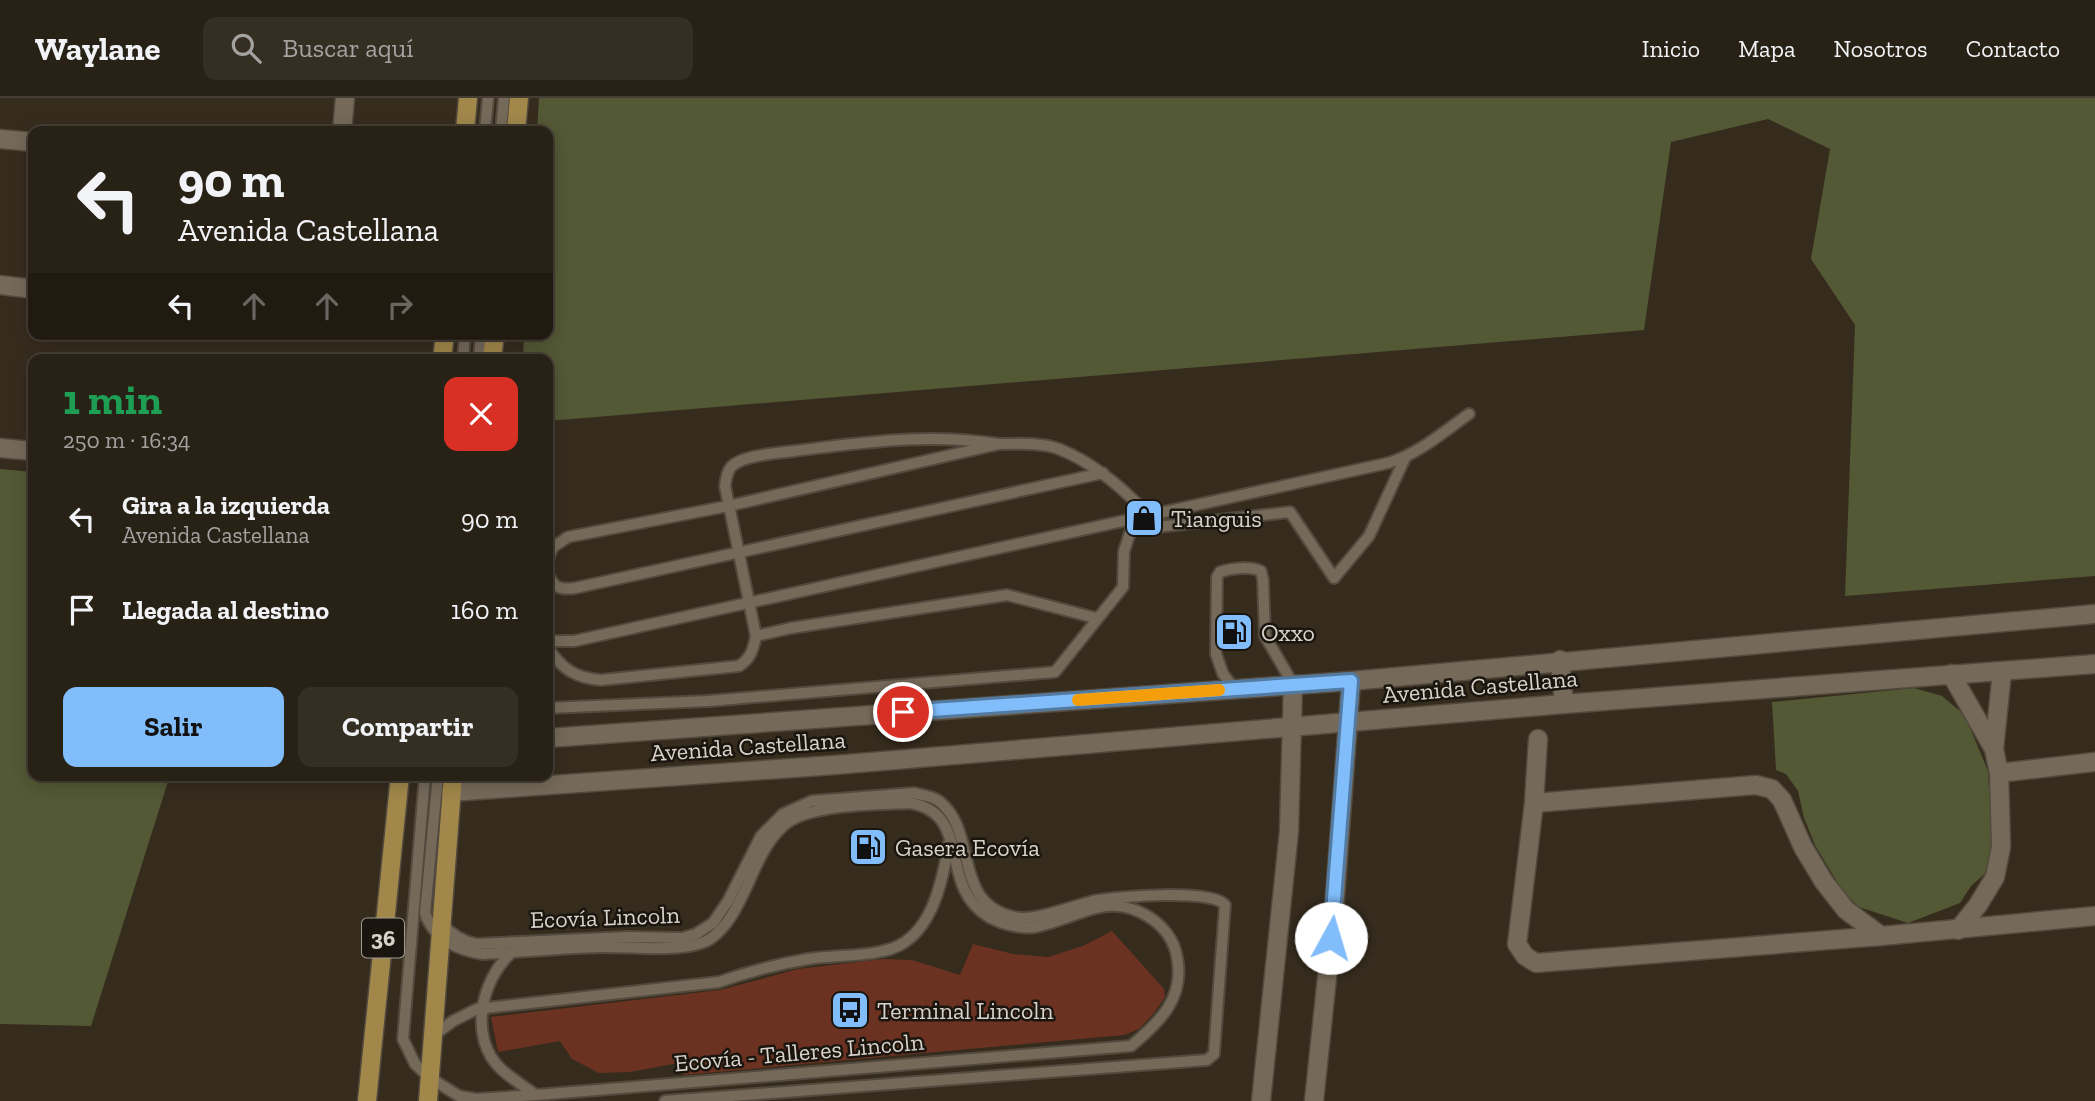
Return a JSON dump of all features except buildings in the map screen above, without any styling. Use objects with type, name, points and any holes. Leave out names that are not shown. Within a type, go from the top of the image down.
[{"type":"main road","points":[[465,126],[468,98]]},
{"type":"main road","points":[[516,126],[519,98]]},
{"type":"main road","name":"36","points":[[367,1101],[399,781]]},
{"type":"main road","name":"36","points":[[428,1101],[452,784]]},
{"type":"street","points":[[342,126],[345,98]]},
{"type":"street","points":[[0,139],[28,142]]},
{"type":"street","points":[[0,285],[28,288]]},
{"type":"street","points":[[0,448],[28,451]]},
{"type":"street","name":"Avenida Castellana","points":[[553,738],[1351,681],[1560,660],[2095,614]]},
{"type":"street","points":[[1560,660],[1564,704]]},
{"type":"street","name":"Avenida Castellana","points":[[553,779],[835,765],[1564,704],[2095,664]]},
{"type":"street","points":[[1958,930],[1995,877],[2001,847],[1999,773],[1994,749],[2002,672]]},
{"type":"street","points":[[1951,674],[1994,749]]},
{"type":"street","points":[[1314,1101],[1334,911],[1351,681]]},
{"type":"street","points":[[1261,1101],[1289,831],[1293,684]]},
{"type":"street","points":[[1538,739],[1534,803],[1517,944],[1530,961],[1536,963],[1958,930],[2095,916]]},
{"type":"street","points":[[1999,773],[2095,762]]},
{"type":"street","name":"Avenida Castellana","points":[[452,784],[512,781]]},
{"type":"street","points":[[1534,803],[1756,785],[1772,789],[1782,800],[1803,847],[1824,882],[1846,910],[1881,936]]},
{"type":"lane","points":[[485,126],[488,98]]},
{"type":"lane","points":[[501,126],[504,98]]},
{"type":"lane","points":[[553,641],[574,641],[1405,458],[1469,414]]},
{"type":"lane","points":[[553,653],[570,672],[583,678],[601,680],[738,666],[747,660],[756,636],[725,486],[727,474],[733,465],[755,456],[889,439],[970,439],[1057,449],[1123,488],[1147,514]]},
{"type":"lane","points":[[553,548],[568,537],[728,506],[999,443]]},
{"type":"lane","points":[[553,708],[708,701],[1055,672],[1123,587],[1124,551],[1131,530],[1290,512],[1334,578],[1369,536],[1405,458]]},
{"type":"lane","points":[[553,584],[562,590],[575,588],[1103,474]]},
{"type":"lane","points":[[1235,688],[1223,674],[1216,654],[1217,577],[1227,569],[1255,568],[1261,571],[1265,636],[1293,684]]},
{"type":"lane","points":[[756,636],[791,628],[1007,595],[1096,618]]},
{"type":"lane","points":[[425,781],[404,1039],[415,1064],[430,1078]]},
{"type":"lane","points":[[437,781],[425,913],[432,925],[442,929]]},
{"type":"lane","name":"Ecovía Lincoln","points":[[442,929],[476,944],[629,937],[682,938],[696,934],[713,923],[728,901],[761,836],[783,814],[803,803],[914,793],[938,800],[960,832],[973,887],[987,903],[1016,918],[1097,901],[1164,894],[1222,901],[1224,905],[1214,1054],[1207,1060],[665,1101]]},
{"type":"lane","name":"Ecovía - Talleres Lincoln","points":[[430,1078],[467,1098],[537,1095],[1131,1046],[1160,1021],[1174,996],[1180,971],[1175,947],[1163,928],[1149,916],[1115,906],[1098,907],[1034,927],[1014,926],[992,919],[981,911],[961,885],[950,835],[943,819],[923,805],[911,803],[817,810],[793,818],[769,842],[734,912],[711,938],[698,944],[675,948],[600,947],[511,953],[465,952],[450,944],[442,929]]},
{"type":"lane","points":[[433,1036],[453,1021],[483,1008],[719,982],[751,971],[807,959],[885,951],[898,946],[927,918],[944,873],[950,816]]},
{"type":"lane","points":[[511,953],[499,964],[488,985],[483,1008],[484,1038],[490,1054],[500,1068],[537,1095]]},
{"type":"green space","points":[[539,98],[2095,98],[2095,576],[1845,596],[1855,325],[1811,259],[1830,149],[1768,119],[1671,142],[1644,330],[553,421],[553,354],[523,354],[524,340],[553,340],[553,126],[537,126]]},
{"type":"green space","points":[[0,469],[28,472],[28,781],[168,781],[91,1026],[0,1024]]},
{"type":"green space","points":[[1914,688],[1942,696],[1960,711],[1968,723],[1988,771],[1992,845],[1987,872],[1971,886],[1960,903],[1908,923],[1859,907],[1843,892],[1815,845],[1804,818],[1798,791],[1786,774],[1776,770],[1772,702]]},
{"type":"slow traffic","points":[[1078,700],[1219,690]]},
{"type":"place","name":"Tianguis","points":[[1144,518]]},
{"type":"place","name":"Oxxo","points":[[1234,632]]},
{"type":"place","name":"Gasera Ecovía","points":[[868,847]]},
{"type":"place","name":"Terminal Lincoln","points":[[850,1010]]},
{"type":"route","points":[[903,712],[1351,681],[1331,938]]}]
